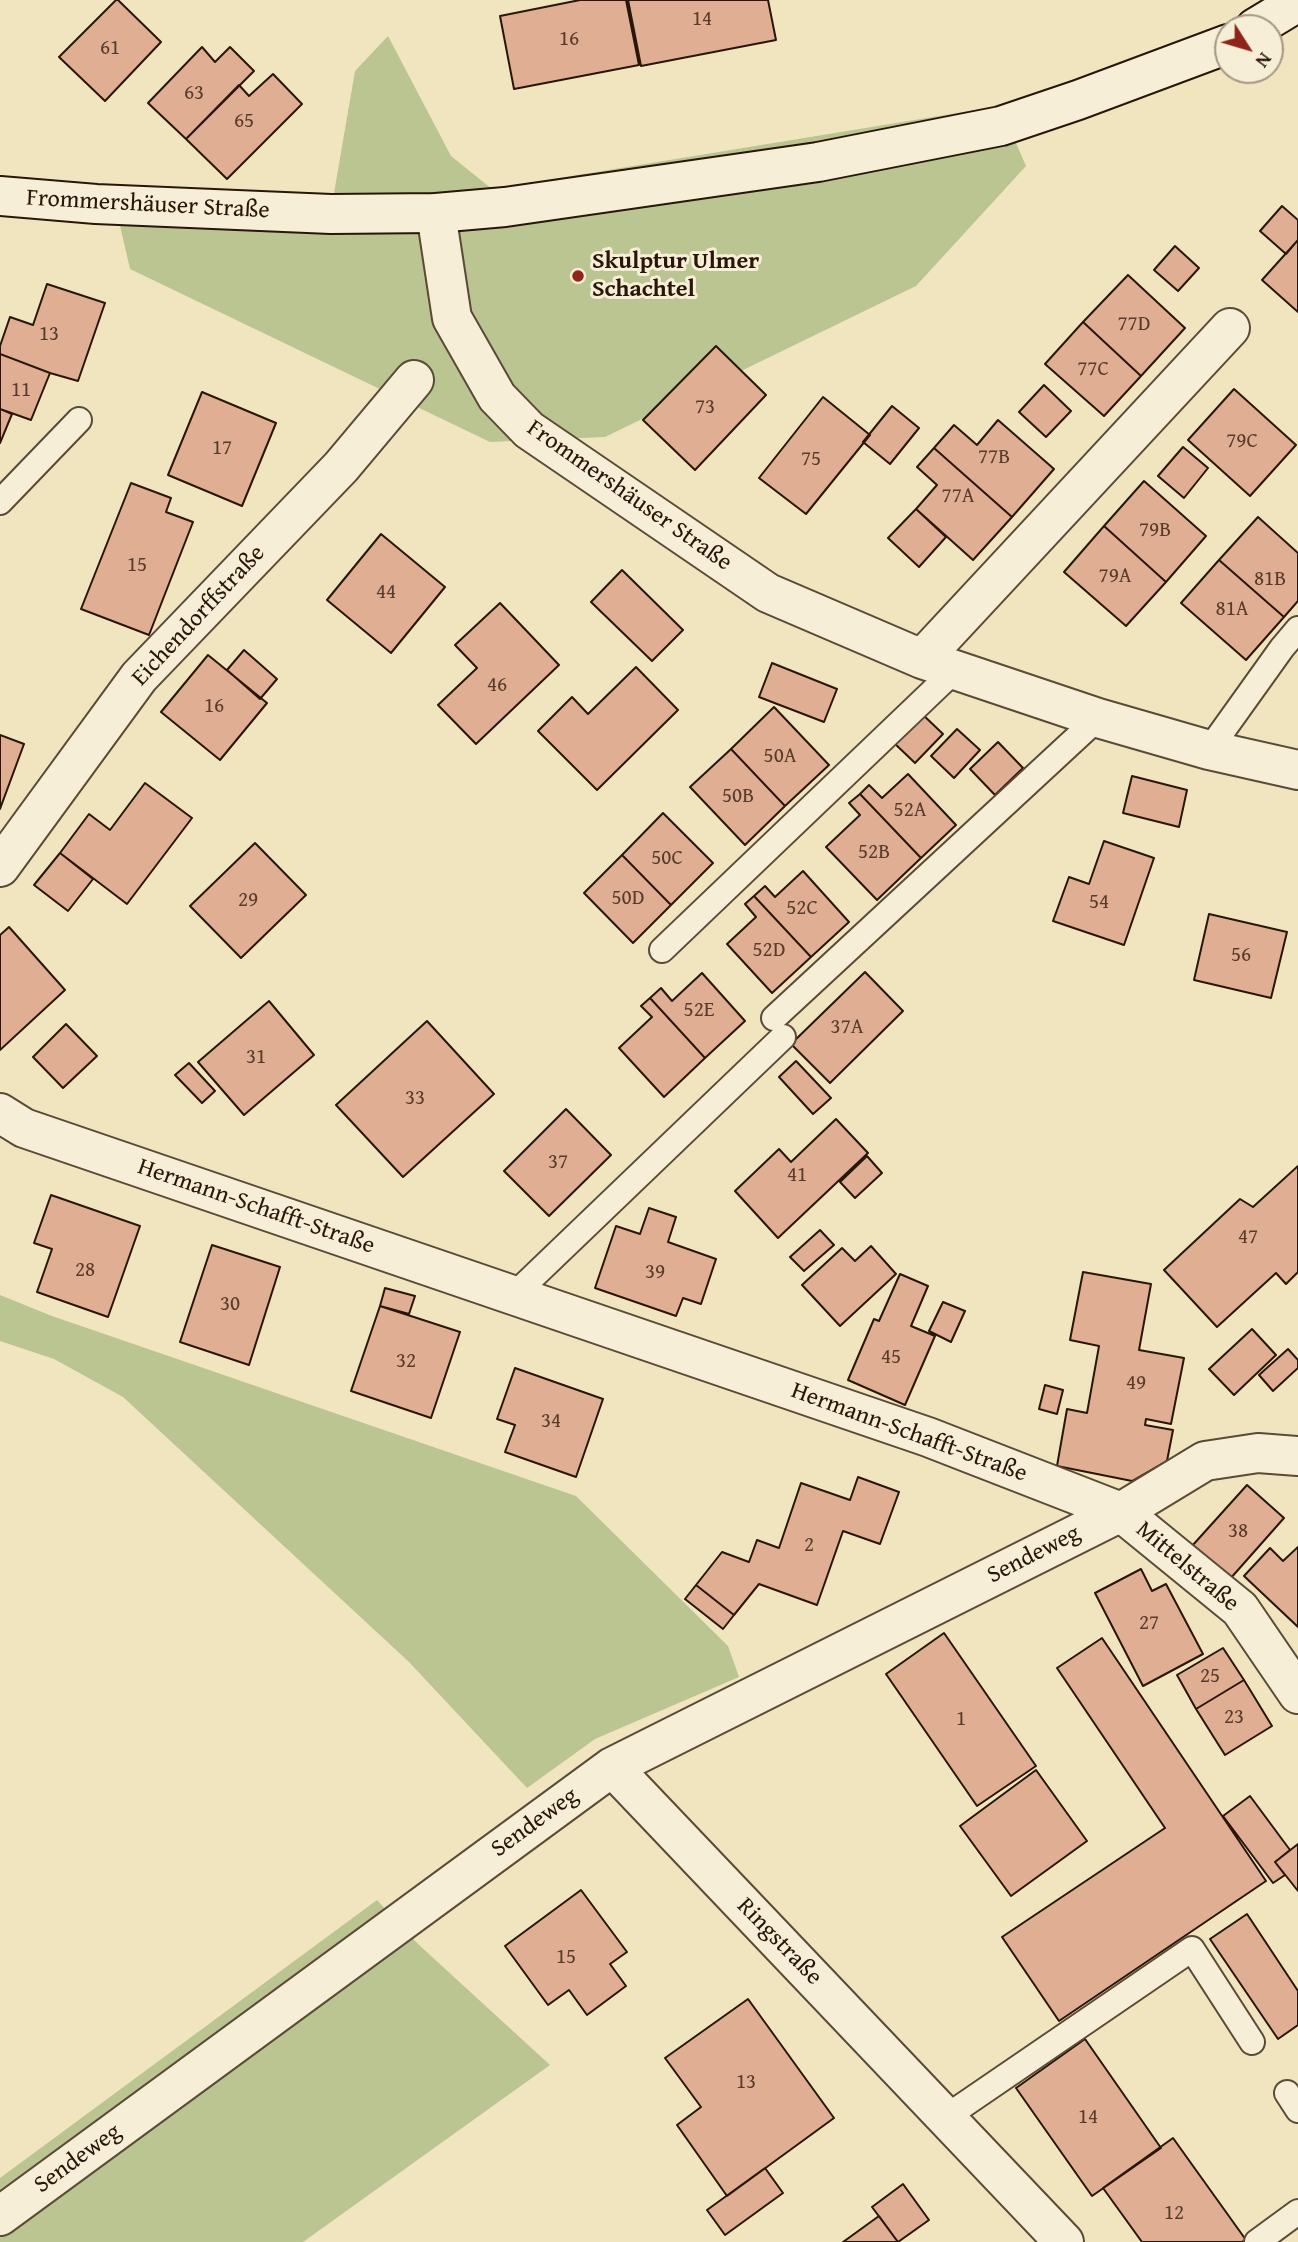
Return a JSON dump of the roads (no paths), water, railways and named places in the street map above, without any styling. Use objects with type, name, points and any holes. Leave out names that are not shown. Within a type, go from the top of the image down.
[{"type":"street","points":[[1278,14],[1298,2]]},
{"type":"street","points":[[436,213],[505,207],[818,162],[1000,126],[1214,49]]},
{"type":"street","name":"Frommershäuser Straße","points":[[0,196],[96,204],[331,214],[436,213],[452,318],[497,397],[529,430],[768,593],[939,665],[1098,718],[1209,750],[1298,770]]},
{"type":"street","points":[[939,665],[1230,328]]},
{"type":"street","name":"Eichendorffstraße","points":[[0,867],[139,677],[341,467],[414,380]]},
{"type":"street","name":"Hermann-Schafft-Straße","points":[[0,1113],[24,1128],[928,1437],[1121,1512]]},
{"type":"street","points":[[1121,1512],[1205,1461],[1258,1453],[1298,1456]]},
{"type":"street","name":"Mittelstraße","points":[[1121,1512],[1240,1609],[1298,1694]]},
{"type":"street","name":"Sendeweg","points":[[0,2216],[612,1767],[1121,1512]]},
{"type":"street","name":"Ringstraße","points":[[612,1767],[1065,2242]]},
{"type":"lane","points":[[0,502],[79,420]]},
{"type":"lane","points":[[1209,750],[1298,629]]},
{"type":"lane","points":[[662,950],[939,665]]},
{"type":"lane","points":[[514,1295],[778,1028],[1098,718]]},
{"type":"lane","points":[[946,2117],[1192,1949],[1252,2042]]},
{"type":"lane","points":[[1257,2242],[1298,2213]]},
{"type":"place","name":"Skulptur Ulmer Schachtel","points":[[578,276]]}]
